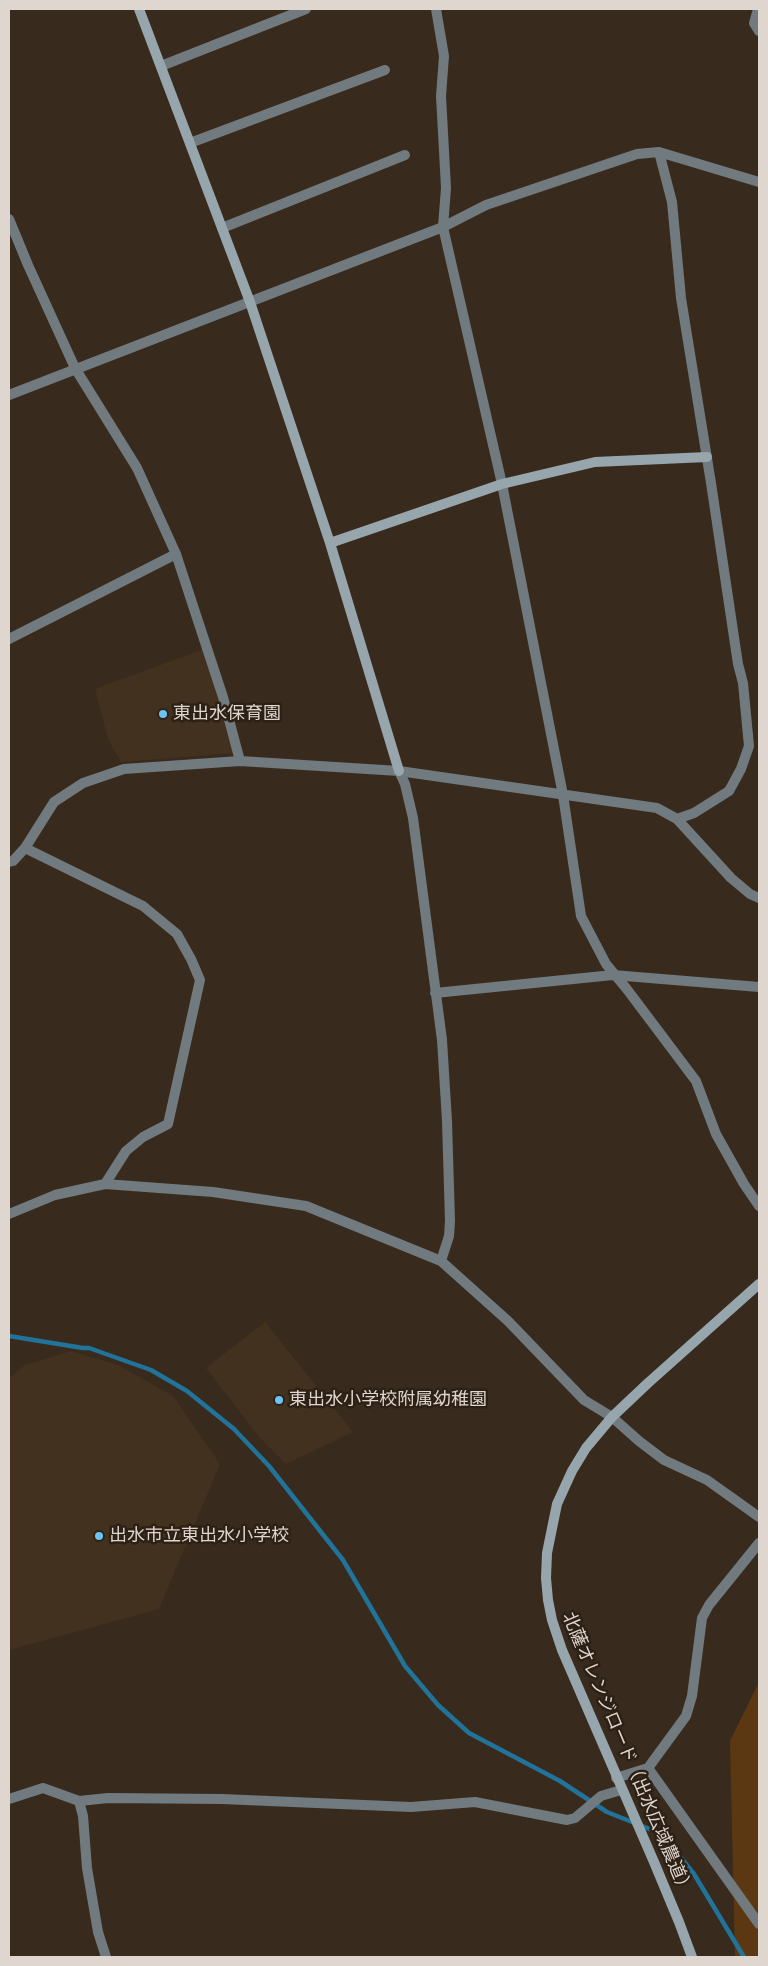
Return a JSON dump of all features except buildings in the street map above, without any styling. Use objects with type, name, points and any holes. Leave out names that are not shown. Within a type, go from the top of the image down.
[{"type":"street","points":[[139,9],[250,302],[330,542],[399,771],[405,784],[412,818],[442,1040],[447,1121],[450,1236],[441,1261]]},
{"type":"street","points":[[161,66],[306,9]]},
{"type":"street","points":[[436,9],[444,56],[441,96],[446,188],[443,227],[502,484],[563,795],[581,916],[613,975],[626,988],[696,1081],[716,1134],[744,1184],[759,1206]]},
{"type":"street","points":[[758,9],[754,23],[759,30]]},
{"type":"street","points":[[190,144],[385,70]]},
{"type":"street","points":[[659,152],[672,202],[681,298],[724,578],[738,664],[743,683],[750,746],[741,769],[729,791],[694,813],[677,818]]},
{"type":"street","points":[[9,395],[443,227],[486,205],[636,154],[659,152],[759,182]]},
{"type":"street","points":[[222,228],[405,155]]},
{"type":"street","points":[[9,219],[75,368],[137,468],[176,554],[223,698],[240,761]]},
{"type":"street","points":[[330,542],[502,484],[596,462],[707,458]]},
{"type":"street","points":[[9,639],[176,554]]},
{"type":"street","points":[[9,862],[13,861],[25,848],[54,802],[83,783],[124,769],[240,761],[399,771],[658,808],[677,818],[731,878],[750,894],[759,898]]},
{"type":"street","points":[[25,848],[143,906],[177,934],[200,980],[168,1124],[143,1137],[126,1151],[106,1184]]},
{"type":"street","points":[[435,993],[613,975],[759,987]]},
{"type":"street","points":[[9,1214],[55,1195],[106,1184],[212,1192],[306,1206],[441,1261],[508,1320],[584,1400],[612,1416],[639,1441],[664,1460],[708,1480],[759,1517]]},
{"type":"street","name":"北薩オレンジロード（出水広域農道）","points":[[692,1957],[680,1922],[621,1790],[559,1642],[552,1620],[546,1578],[547,1553],[557,1504],[572,1471],[586,1448],[612,1416],[759,1284]]},
{"type":"street","points":[[616,1778],[648,1768],[686,1716],[692,1696],[702,1618],[709,1605],[759,1543]]},
{"type":"street","points":[[648,1768],[759,1924]]},
{"type":"street","points":[[9,1799],[43,1788],[80,1801],[108,1798],[222,1799],[411,1807],[476,1802],[567,1820],[575,1818],[601,1796],[621,1790]]},
{"type":"street","points":[[80,1801],[87,1868],[98,1932],[106,1957]]},
{"type":"shaded area","name":"東出水保育園","points":[[204,649],[217,688],[233,753],[121,762],[108,739],[95,689]]},
{"type":"shaded area","name":"東出水小学校附属幼稚園","points":[[265,1322],[353,1432],[286,1464],[260,1438],[206,1368]]},
{"type":"shaded area","name":"出水市立東出水小学校","points":[[71,1351],[118,1365],[173,1396],[220,1464],[159,1609],[9,1650],[9,1378],[25,1365]]},
{"type":"shaded area","points":[[759,1682],[759,1957],[735,1957],[730,1741]]},
{"type":"waterway","points":[[9,1336],[89,1348],[151,1370],[187,1391],[234,1429],[269,1466],[343,1560],[405,1666],[438,1705],[469,1733],[560,1781],[607,1812],[662,1834],[694,1874],[744,1957]]},
{"type":"place","name":"東出水保育園","points":[[163,714]]},
{"type":"place","name":"東出水小学校附属幼稚園","points":[[279,1400]]},
{"type":"place","name":"出水市立東出水小学校","points":[[99,1536]]}]
